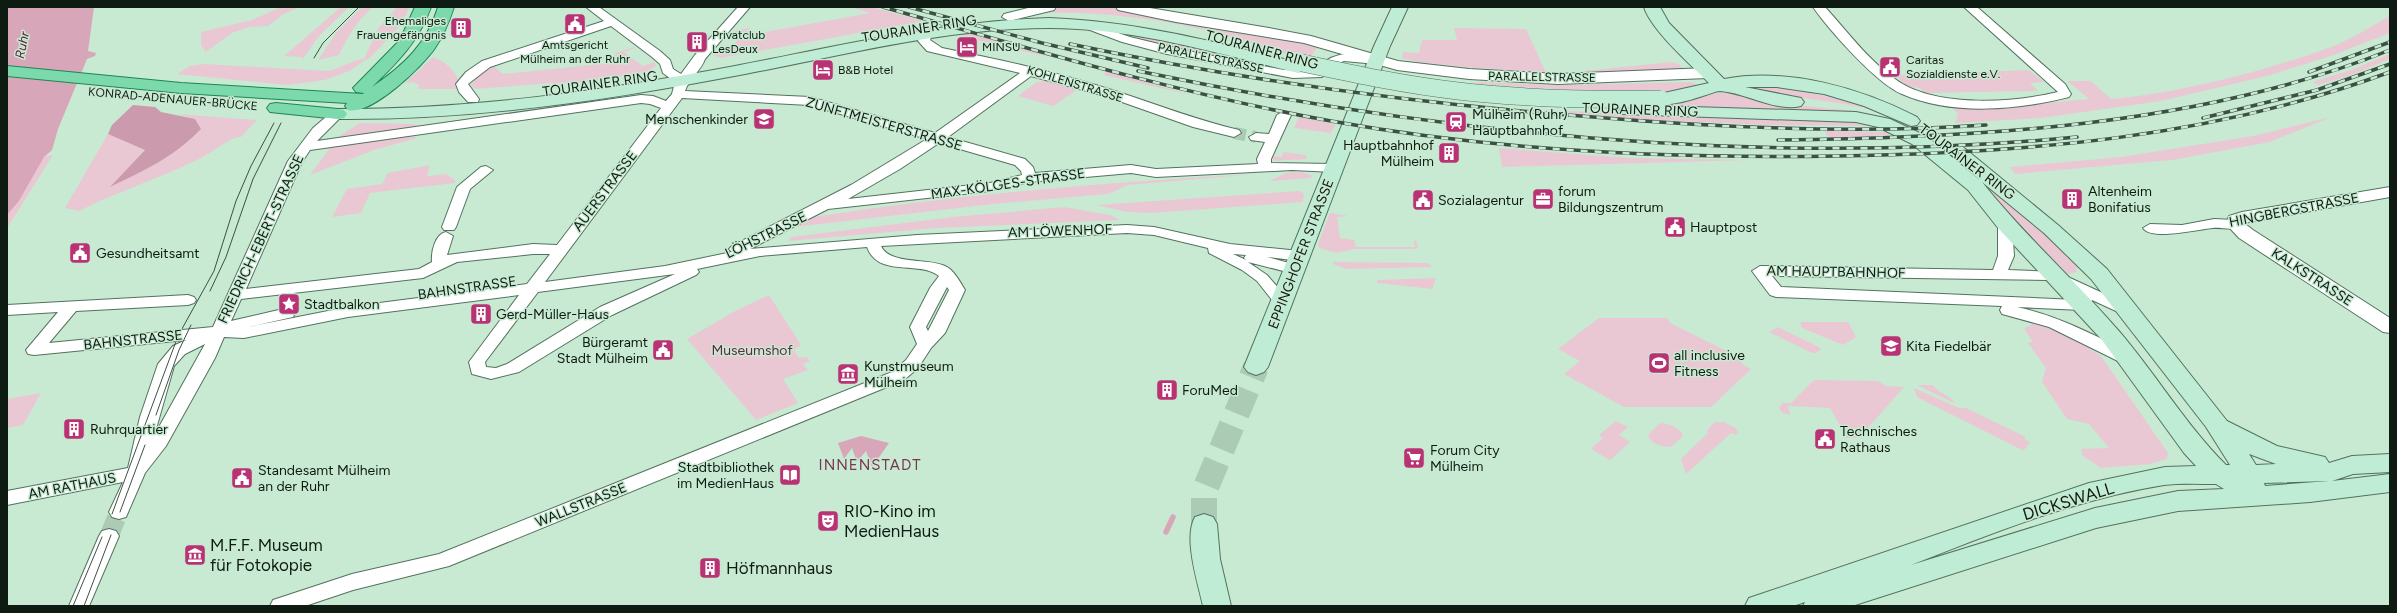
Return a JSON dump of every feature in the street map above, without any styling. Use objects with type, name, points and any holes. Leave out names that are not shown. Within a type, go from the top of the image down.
[{"type":"main road","name":"FRIEDRICH-EBERT-STRASSE","points":[[359,99],[378,72],[400,52],[409,40],[417,27],[423,7]]},
{"type":"main road","name":"FRIEDRICH-EBERT-STRASSE","points":[[338,114],[359,99],[389,83],[425,50],[435,37],[446,7]]},
{"type":"main road","name":"EPPINGHOFER STRASSE","points":[[1256,367],[1377,60],[1400,7]]},
{"type":"main road","points":[[1652,7],[1654,14],[1663,26],[1715,79],[1761,98],[1835,105],[1877,114],[1893,120],[1919,140]]},
{"type":"main road","name":"TOURAINER RING","points":[[181,88],[359,99],[473,99],[680,80],[921,27],[1009,17],[1068,16],[1150,24],[1205,34],[1300,65],[1406,84],[1479,94],[1551,98],[1662,99],[1681,98],[1715,79],[1794,84],[1848,95],[1879,105],[1932,133],[2051,229],[2090,290],[2101,324],[2130,360],[2193,447],[2219,474],[2252,484]]},
{"type":"main road","name":"TOURAINER RING","points":[[338,114],[419,114],[533,106],[680,80],[927,33],[1010,24],[1086,25],[1181,40],[1405,89],[1478,100],[1549,107],[1856,117],[1884,123],[1919,140],[1974,186],[2005,224],[2052,275],[2090,290],[2128,311],[2215,422],[2252,484]]},
{"type":"main road","name":"KONRAD-ADENAUER-BRÜCKE","points":[[7,71],[181,88]]},
{"type":"main road","points":[[295,95],[378,72]]},
{"type":"main road","name":"KONRAD-ADENAUER-BRÜCKE","points":[[7,85],[338,114]]},
{"type":"main road","name":"TOURAINER RING","points":[[2215,422],[2252,447],[2277,456],[2311,462],[2352,465]]},
{"type":"main road","name":"DICKSWALL","points":[[1817,606],[2095,518],[2252,484],[2331,472],[2352,465],[2390,462]]},
{"type":"main road","name":"DICKSWALL","points":[[1759,606],[1890,562],[1960,535],[2089,492],[2165,476],[2219,474]]},
{"type":"main road","name":"DICKSWALL","points":[[2252,484],[2310,493],[2390,483]]},
{"type":"main road","points":[[1204,524],[1206,559],[1217,606]]},
{"type":"street","points":[[592,7],[656,54],[666,63],[667,70],[680,80]]},
{"type":"street","name":"AUERSTRASSE","points":[[487,374],[478,370],[477,362],[668,107],[680,80],[697,64],[698,58],[744,7]]},
{"type":"street","points":[[1009,17],[1049,7]]},
{"type":"street","points":[[1819,7],[1885,76],[1900,88],[1944,102],[2014,102],[2065,94],[2062,87],[1970,7]]},
{"type":"street","name":"PARALLELSTRASSE","points":[[1128,8],[1176,18],[1269,32],[1330,53],[1362,54],[1377,60],[1462,74],[1524,79],[1715,79]]},
{"type":"street","points":[[473,99],[463,89],[462,84],[470,75],[486,64],[612,22]]},
{"type":"street","name":"PARALLELSTRASSE","points":[[1086,25],[1124,38],[1194,57],[1290,74],[1318,74],[1330,53]]},
{"type":"street","name":"KOHLENSTRASSE","points":[[927,33],[924,41],[931,48],[1031,70],[1092,88],[1210,129],[1234,133]]},
{"type":"street","name":"LÖHSTRASSE","points":[[487,374],[498,374],[513,368],[606,311],[719,258],[825,205],[894,166],[962,122],[1031,70]]},
{"type":"street","name":"ZUNFTMEISTERSTRASSE","points":[[680,80],[800,99],[1020,162],[1028,170],[1028,178]]},
{"type":"street","points":[[304,148],[641,100],[653,100],[668,107]]},
{"type":"street","name":"FRIEDRICH-EBERT-STRASSE","points":[[136,473],[157,446],[200,372],[217,332],[228,315],[291,168],[304,148],[338,114]]},
{"type":"street","points":[[419,114],[446,127]]},
{"type":"street","points":[[1265,167],[1264,159],[1284,115]]},
{"type":"street","points":[[1256,136],[1273,139]]},
{"type":"street","name":"MAX-KÖLGES-STRASSE","points":[[825,205],[842,206],[990,187],[1028,178],[1131,169],[1156,173],[1265,167],[1334,168]]},
{"type":"street","points":[[440,264],[439,254],[464,187],[486,170]]},
{"type":"street","name":"HINGBERGSTRASSE","points":[[2150,228],[2182,229],[2214,223],[2236,224],[2236,220],[2242,217],[2390,192]]},
{"type":"street","points":[[1999,274],[2006,256],[2005,224]]},
{"type":"street","name":"KALKSTRASSE","points":[[2236,224],[2246,234],[2390,327]]},
{"type":"street","name":"AM LÖWENHOF","points":[[917,239],[1104,229],[1154,231],[1230,249],[1253,258],[1298,263]]},
{"type":"street","points":[[917,239],[913,256],[934,263],[943,272]]},
{"type":"street","name":"BAHNSTRASSE","points":[[78,308],[42,349],[217,332],[244,333],[315,317],[453,298],[537,283],[664,271],[719,258],[772,249],[917,239]]},
{"type":"street","points":[[872,242],[873,248],[881,257],[900,263],[943,272]]},
{"type":"street","name":"AM LÖWENHOF","points":[[1201,242],[1257,274],[1267,283],[1282,302]]},
{"type":"street","points":[[236,295],[423,273],[453,258],[525,250],[560,250]]},
{"type":"street","name":"AM HAUPTBAHNHOF","points":[[2052,275],[1760,271],[1776,292],[1965,301],[2090,290]]},
{"type":"street","name":"WALLSTRASSE","points":[[280,606],[352,582],[442,561],[876,387],[898,376],[912,364],[925,344],[940,329],[958,290],[943,272]]},
{"type":"street","points":[[7,310],[78,308],[188,300]]},
{"type":"street","points":[[1965,301],[2028,313],[2062,326],[2130,360]]},
{"type":"street","name":"FRIEDRICH-EBERT-STRASSE","points":[[119,512],[136,473],[149,417],[166,364],[179,350],[217,332]]},
{"type":"street","name":"AM RATHAUS","points":[[7,498],[136,473]]},
{"type":"street","points":[[79,606],[109,536]]},
{"type":"green space","points":[[281,7],[316,7],[297,8],[282,15],[268,26],[249,27],[232,33],[206,52],[201,45],[201,32],[252,20]]},
{"type":"green space","points":[[341,7],[349,7],[318,37],[303,59],[301,57],[284,56]]},
{"type":"green space","points":[[362,7],[373,7],[353,29],[339,55],[318,60],[336,33]]},
{"type":"green space","points":[[397,7],[410,7],[400,26],[372,56],[349,71],[325,80],[287,85],[177,74],[190,66],[204,64],[328,71],[333,70],[364,59],[377,30]]},
{"type":"green space","points":[[851,7],[871,7],[924,21],[720,58],[712,55],[713,52],[727,53],[739,38],[726,37],[734,31],[749,28],[747,31],[765,32],[870,13]]},
{"type":"green space","points":[[1063,7],[1110,7],[1192,24],[1272,35],[1318,46],[1309,60],[1274,51],[1218,33],[1174,23],[1105,14],[1037,13]]},
{"type":"green space","points":[[2390,16],[2390,33],[2331,56],[2267,76],[2161,101],[2041,118],[1955,123],[1958,114],[1952,107],[2016,106],[2089,99],[2067,81],[2091,81],[2111,99],[2165,92],[2222,80],[2306,56],[2331,47],[2353,37]]},
{"type":"green space","points":[[1454,28],[1526,29],[1546,73],[1465,67],[1418,62],[1402,58],[1403,52],[1419,53],[1422,40],[1457,40]]},
{"type":"green space","points":[[963,32],[1043,54],[1040,55],[964,37],[962,35]]},
{"type":"green space","points":[[1139,35],[1234,57],[1222,60],[1136,38]]},
{"type":"green space","points":[[634,47],[635,48],[624,52],[643,66],[654,62],[656,66],[648,71],[640,73],[579,83],[551,83],[476,89],[471,86],[478,74],[494,66],[503,74],[611,63],[616,53]]},
{"type":"green space","points":[[2390,54],[2390,59],[2349,76],[2318,85],[2312,82],[2351,70]]},
{"type":"green space","points":[[433,57],[446,64],[455,74],[460,83],[457,89],[418,89],[419,85],[413,82],[405,83]]},
{"type":"green space","points":[[1672,62],[1680,65],[1684,71],[1584,74],[1583,71]]},
{"type":"green space","points":[[2029,70],[2044,82],[2030,83],[2038,91],[1925,93],[1920,88],[1906,86],[1895,75]]},
{"type":"green space","points":[[1106,71],[1195,96],[1104,75]]},
{"type":"green space","points":[[1052,80],[1078,89],[1053,106],[1018,96],[1037,82]]},
{"type":"green space","points":[[1477,82],[1556,85],[1691,82],[1699,85],[1685,92],[1641,95],[1639,91],[1569,90],[1475,84]]},
{"type":"green space","points":[[1743,86],[1777,87],[1810,92],[1874,110],[1764,92],[1748,89]]},
{"type":"green space","points":[[1717,93],[1737,93],[1796,105],[1856,111],[1856,113],[1646,105],[1685,101]]},
{"type":"green space","points":[[1535,110],[1838,120],[1874,126],[1765,125],[1638,119]]},
{"type":"green space","points":[[177,114],[257,120],[241,137],[232,139],[205,156],[186,165],[79,211],[65,208],[108,134],[145,150],[111,186],[159,162],[191,139],[201,129],[195,119]]},
{"type":"green space","points":[[1299,117],[1335,124],[1331,133],[1294,128]]},
{"type":"green space","points":[[2331,117],[2270,142],[2172,160],[2016,174],[2009,167],[2121,157],[2253,136]]},
{"type":"green space","points":[[360,123],[414,124],[424,128],[411,136],[417,138],[374,150],[310,175],[338,137]]},
{"type":"green space","points":[[1824,131],[1886,132],[1890,135],[1830,138]]},
{"type":"green space","points":[[1499,148],[1629,158],[1749,160],[1502,167]]},
{"type":"green space","points":[[1284,152],[1306,155],[1307,159],[1274,161],[1272,156],[1281,157]]},
{"type":"green space","points":[[53,155],[7,228],[7,215],[19,201],[44,157]]},
{"type":"green space","points":[[430,165],[427,176],[446,174],[455,180],[455,183],[370,193],[361,213],[332,217],[347,189],[382,184],[388,173]]},
{"type":"green space","points":[[1968,171],[1975,171],[2078,263],[2076,272],[2065,275]]},
{"type":"green space","points":[[1301,172],[1311,175],[1312,178],[1269,181],[1286,173]]},
{"type":"green space","points":[[1256,174],[1128,185],[1108,194],[993,204],[794,227],[813,217],[979,195],[1090,185]]},
{"type":"green space","points":[[1300,191],[1304,194],[1303,202],[1152,213],[1128,212],[1096,205]]},
{"type":"green space","points":[[1064,207],[1110,215],[1120,220],[936,228],[788,241],[791,237],[953,217]]},
{"type":"green space","points":[[1330,213],[1349,216],[1337,217],[1340,238],[1354,240],[1356,247],[1415,247],[1414,241],[1416,240],[1418,247],[1414,249],[1354,249],[1337,253],[1319,248],[1318,244]]},
{"type":"green space","points":[[1333,262],[1427,263],[1433,267],[1346,269],[1333,264]]},
{"type":"green space","points":[[1436,278],[1432,289],[1377,283],[1377,280]]},
{"type":"green space","name":"Museumshof","points":[[769,295],[801,345],[794,350],[799,358],[807,357],[810,361],[803,364],[808,370],[783,379],[798,403],[756,420],[687,339],[737,310]]},
{"type":"green space","name":"all inclusive Fitness","points":[[1599,318],[1668,318],[1670,323],[1739,357],[1742,364],[1751,369],[1711,407],[1624,407],[1564,374],[1580,361],[1558,349]]},
{"type":"green space","points":[[1800,322],[1848,322],[1856,337],[1843,345],[1802,328]]},
{"type":"green space","points":[[2036,322],[2067,334],[2101,356],[2168,453],[2167,459],[2150,464],[2101,468],[2083,456],[2081,449],[2109,448],[2089,424],[2067,419],[2042,382],[2046,368],[2028,343],[2033,342],[2024,329]]},
{"type":"green space","points":[[1778,327],[1821,349],[1816,353],[1812,353],[1769,332]]},
{"type":"green space","points":[[1814,380],[1878,381],[1886,386],[1904,387],[1859,438],[1847,438],[1830,408],[1788,406],[1790,415],[1781,412],[1779,407],[1783,403],[1791,403]]},
{"type":"green space","points":[[1917,385],[1933,385],[1956,404]]},
{"type":"green space","points":[[1914,388],[1959,408],[1966,408],[2026,437],[2024,439],[2030,442],[2024,450],[2022,450],[1917,397]]},
{"type":"green space","points":[[41,393],[23,425],[7,428],[7,399]]},
{"type":"green space","points":[[1616,421],[1628,427],[1619,435],[1630,442],[1610,460],[1591,449],[1603,438],[1599,435]]},
{"type":"green space","points":[[1715,422],[1724,422],[1736,428],[1738,433],[1736,435],[1731,433],[1686,474],[1681,459],[1708,433],[1707,430]]},
{"type":"green space","points":[[1660,423],[1677,428],[1683,436],[1671,447],[1661,446],[1654,443],[1648,435]]},
{"type":"shaded area","points":[[133,105],[155,107],[161,112],[195,119],[201,129],[191,139],[170,155],[147,169],[110,187],[145,150],[108,134],[112,125]]},
{"type":"water","name":"Ruhr","points":[[7,7],[94,7],[88,51],[96,53],[95,56],[87,59],[58,129],[52,150],[44,157],[19,201],[7,215]]},
{"type":"water","points":[[861,436],[889,443],[872,467],[866,451],[857,462],[852,448],[844,459],[838,443]]},
{"type":"waterway","points":[[1166,532],[1173,517]]},
{"type":"tunnel","points":[[1234,133],[1256,137]]},
{"type":"tunnel","points":[[1204,524],[1204,492],[1256,367]]},
{"type":"tunnel","points":[[109,536],[119,512]]},
{"type":"tram line","points":[[314,58],[323,43],[359,7]]},
{"type":"tram line","points":[[112,514],[178,336],[214,271],[236,201],[251,166],[274,123]]},
{"type":"tram line","points":[[210,291],[226,257],[253,179],[281,123]]},
{"type":"tram line","points":[[156,415],[179,350],[191,325]]},
{"type":"tram line","points":[[120,512],[145,445]]},
{"type":"tram line","points":[[84,606],[111,535]]},
{"type":"tram line","points":[[73,606],[102,537]]},
{"type":"railway","points":[[883,7],[1106,70],[1218,98],[1331,121],[1456,140],[1583,151],[1646,154],[1774,157],[1837,156],[1978,151],[2048,146],[2118,138],[2187,127],[2255,113],[2323,94],[2390,72]]},
{"type":"railway","points":[[909,7],[1042,43],[1148,68]]},
{"type":"railway","points":[[2309,72],[2390,42]]},
{"type":"railway","points":[[1070,44],[1200,69],[1330,89],[1396,98],[1527,112],[1740,127],[1888,129],[1986,125]]},
{"type":"railway","points":[[1778,140],[1932,136],[2010,131],[2089,123],[2167,111],[2243,96],[2318,76],[2390,50]]},
{"type":"railway","points":[[2203,118],[2317,90],[2390,64]]},
{"type":"railway","points":[[1138,71],[1370,113],[1487,128],[1605,139],[1723,146],[1841,148],[1959,145],[2077,137]]},
{"type":"place","name":"Amtsgericht Mülheim an der Ruhr","points":[[575,24]]},
{"type":"place","name":"Ehemaliges Frauengefängnis","points":[[461,28]]},
{"type":"place","name":"Privatclub LesDeux","points":[[697,42]]},
{"type":"place","name":"MINSU","points":[[967,47]]},
{"type":"place","name":"Caritas Sozialdienste e.V.","points":[[1890,67]]},
{"type":"place","name":"B&B Hotel","points":[[823,70]]},
{"type":"place","name":"Menschenkinder","points":[[764,119]]},
{"type":"place","name":"Mülheim (Ruhr) Hauptbahnhof","points":[[1456,122]]},
{"type":"place","name":"Hauptbahnhof Mülheim","points":[[1449,153]]},
{"type":"place","name":"forum Bildungszentrum","points":[[1543,199]]},
{"type":"place","name":"Altenheim Bonifatius","points":[[2072,199]]},
{"type":"place","name":"Sozialagentur","points":[[1423,200]]},
{"type":"place","name":"Hauptpost","points":[[1675,227]]},
{"type":"place","name":"Gesundheitsamt","points":[[80,253]]},
{"type":"place","name":"Stadtbalkon","points":[[289,304]]},
{"type":"place","name":"Gerd-Müller-Haus","points":[[481,314]]},
{"type":"place","name":"Kita Fiedelbär","points":[[1891,346]]},
{"type":"place","name":"Bürgeramt Stadt Mülheim","points":[[663,350]]},
{"type":"place","name":"all inclusive Fitness","points":[[1659,363]]},
{"type":"place","name":"Kunstmuseum Mülheim","points":[[848,374]]},
{"type":"place","name":"ForuMed","points":[[1167,390]]},
{"type":"place","name":"Ruhrquartier","points":[[74,429]]},
{"type":"place","name":"Technisches Rathaus","points":[[1825,439]]},
{"type":"place","name":"Forum City Mülheim","points":[[1414,458]]},
{"type":"place","name":"Stadtbibliothek im MedienHaus","points":[[790,475]]},
{"type":"place","name":"Standesamt Mülheim an der Ruhr","points":[[242,478]]},
{"type":"place","name":"RIO-Kino im MedienHaus","points":[[828,521]]},
{"type":"place","name":"M.F.F. Museum für Fotokopie","points":[[195,555]]},
{"type":"place","name":"Höfmannhaus","points":[[710,568]]},
{"type":"district","name":"INNENSTADT","points":[[870,465]]}]
